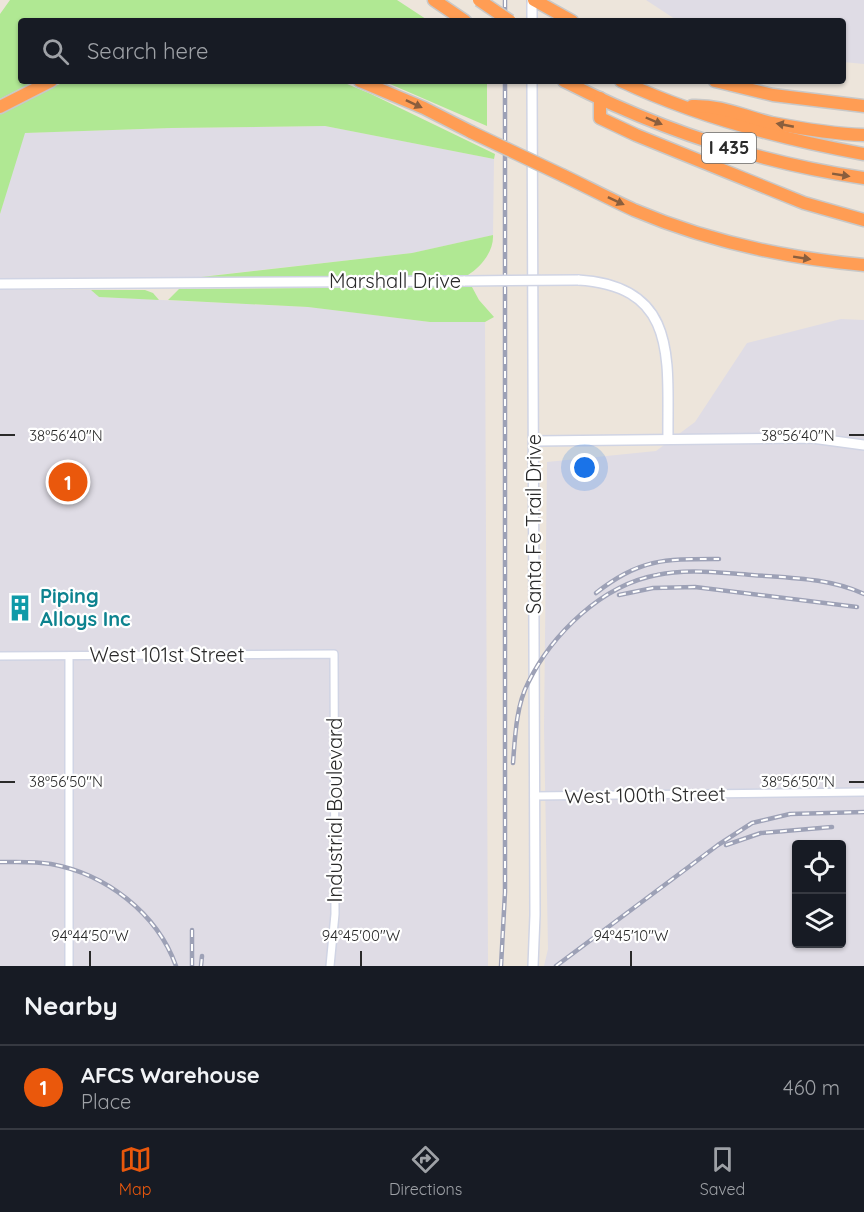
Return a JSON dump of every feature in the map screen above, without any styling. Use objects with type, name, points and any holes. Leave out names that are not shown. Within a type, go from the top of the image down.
[{"type":"highway","points":[[434,0],[461,18]]},
{"type":"highway","points":[[479,0],[506,18]]},
{"type":"highway","points":[[533,0],[565,18]]},
{"type":"highway","points":[[0,107],[45,84]]},
{"type":"highway","points":[[367,84],[416,104],[634,210],[714,238],[796,257],[864,265]]},
{"type":"highway","name":"I 435","points":[[570,84],[678,132],[795,166],[864,178]]},
{"type":"highway","name":"I 435","points":[[628,84],[678,106],[783,137],[864,154]]},
{"type":"highway","points":[[727,84],[773,95],[864,106]]},
{"type":"highway","points":[[600,98],[600,118],[636,135],[804,204],[864,220]]},
{"type":"highway","points":[[678,106],[712,105],[770,122],[838,134],[864,135]]},
{"type":"main road","points":[[532,18],[533,0]]},
{"type":"main road","name":"Santa Fe Trail Drive","points":[[532,84],[535,441],[533,966]]},
{"type":"main road","name":"Marshall Drive","points":[[0,284],[578,280],[607,283],[626,291],[644,305],[657,322],[667,357],[668,439]]},
{"type":"main road","points":[[535,441],[812,438],[864,445]]},
{"type":"street","name":"West 101st Street","points":[[0,656],[334,654]]},
{"type":"street","name":"Industrial Boulevard","points":[[330,966],[335,914],[334,654]]},
{"type":"street","points":[[69,656],[69,966]]},
{"type":"street","name":"West 100th Street","points":[[534,796],[864,792]]},
{"type":"shaded area","points":[[646,0],[864,0],[864,64],[846,62],[846,18],[673,18]]},
{"type":"shaded area","points":[[325,126],[494,159],[493,235],[412,253],[190,278],[0,279],[0,214],[24,133]]},
{"type":"shaded area","points":[[0,290],[91,290],[99,297],[309,307],[430,322],[485,322],[488,966],[0,966]]},
{"type":"shaded area","points":[[841,319],[864,320],[864,966],[544,966],[548,949],[544,727],[547,462],[656,451],[695,422],[747,343]]},
{"type":"green space","points":[[10,0],[397,0],[424,18],[18,18],[18,84],[29,84],[0,99],[0,14]]},
{"type":"green space","points":[[60,84],[347,84],[495,154],[494,159],[325,126],[25,133],[0,214],[0,113]]},
{"type":"green space","points":[[390,84],[487,84],[487,126]]},
{"type":"green space","points":[[493,235],[486,258],[468,275],[201,277],[412,253]]},
{"type":"green space","points":[[472,287],[479,300],[494,317],[485,322],[430,322],[308,307],[168,300],[179,289]]},
{"type":"green space","points":[[91,290],[145,290],[153,293],[159,300],[99,297]]},
{"type":"railway","points":[[505,0],[505,18]]},
{"type":"railway","points":[[501,966],[505,892],[505,84]]},
{"type":"railway","points":[[596,593],[626,573],[654,563],[684,559],[719,559]]},
{"type":"railway","points":[[513,763],[521,702],[538,665],[565,630],[581,614],[617,589],[657,575],[704,572],[810,580],[837,585],[864,594]]},
{"type":"railway","points":[[619,595],[653,588],[695,587],[857,607]]},
{"type":"railway","points":[[556,966],[718,845],[752,823],[790,814],[864,812]]},
{"type":"railway","points":[[726,845],[761,833],[832,827]]},
{"type":"railway","points":[[0,862],[51,864],[71,869],[110,887],[143,913],[156,929],[176,966]]},
{"type":"railway","points":[[192,930],[192,966]]},
{"type":"railway","points":[[201,966],[202,956]]},
{"type":"place","name":"AFCS Warehouse","points":[[68,482]]},
{"type":"place","name":"Piping Alloys Inc","points":[[20,608]]}]
